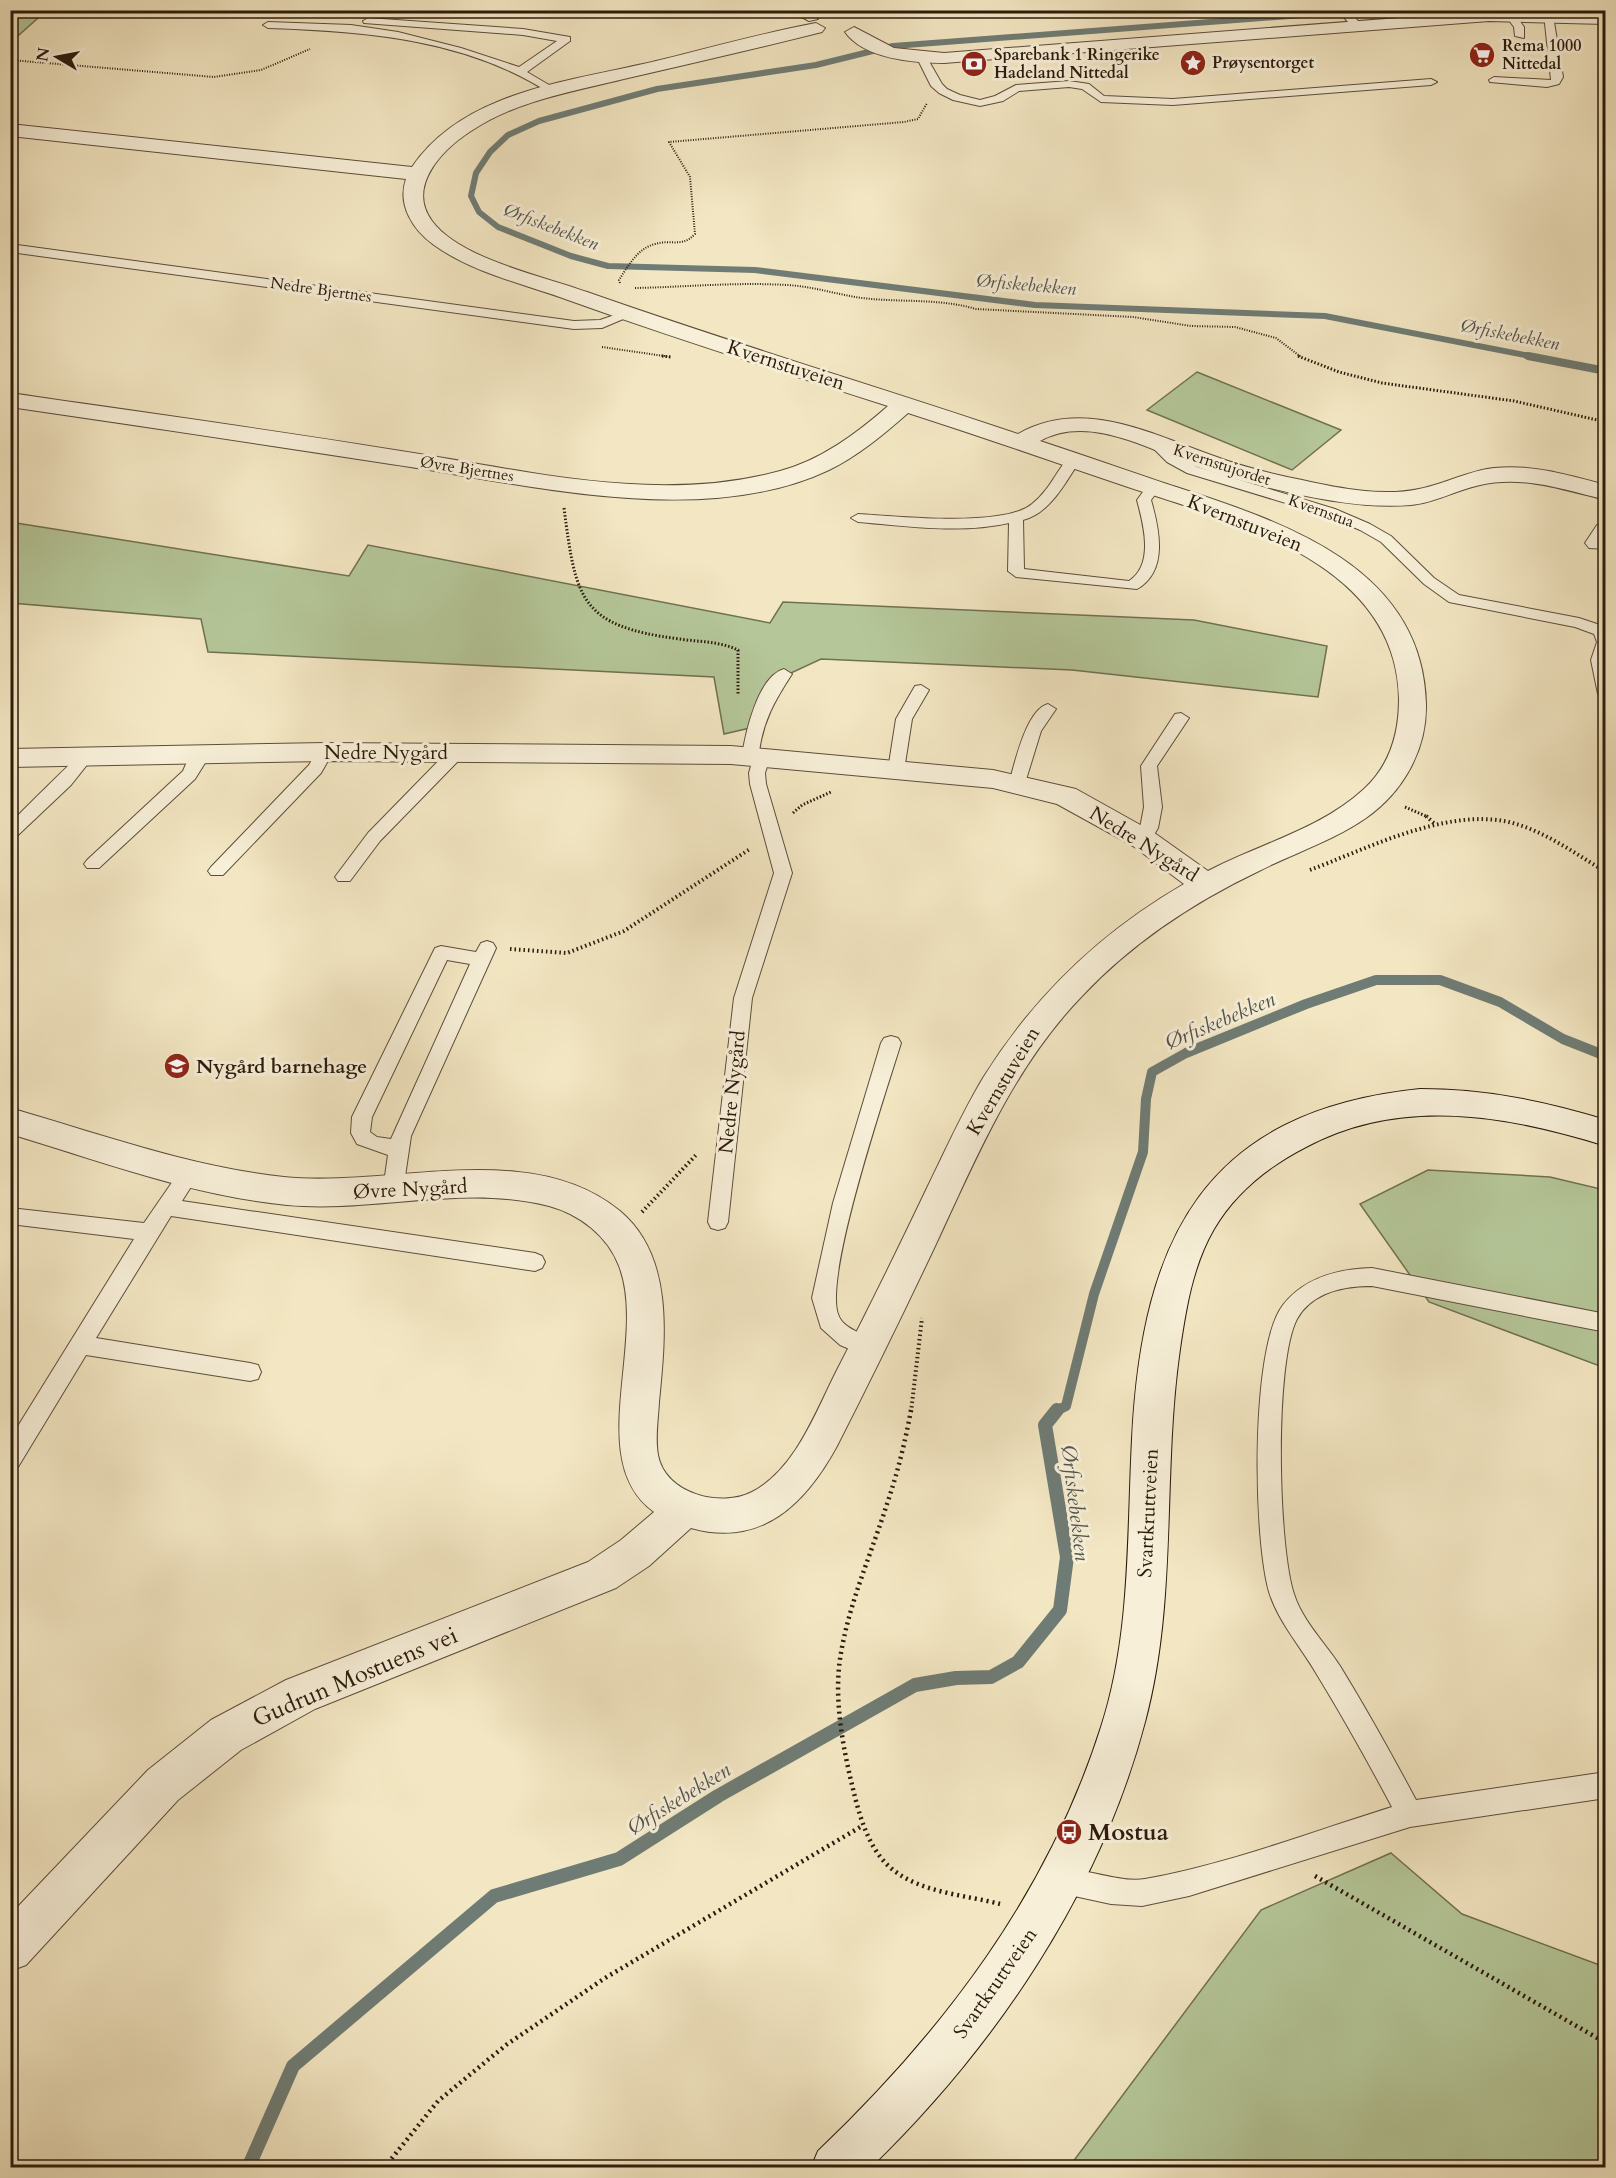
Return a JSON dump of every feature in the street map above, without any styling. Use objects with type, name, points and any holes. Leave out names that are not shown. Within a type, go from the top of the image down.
[{"type":"street","points":[[854,32],[870,44],[893,54],[922,58],[1354,23],[1511,16],[1605,19]]},
{"type":"street","points":[[10,130],[418,174],[438,147],[477,119],[512,105],[821,18]]},
{"type":"street","name":"Kvernstuveien","points":[[418,174],[413,193],[416,209],[424,224],[447,245],[494,265],[626,296],[904,404],[1074,459],[1290,538],[1343,570],[1374,598],[1386,613],[1402,646],[1409,672],[1411,714],[1406,749],[1399,764],[1375,794],[1330,827],[1207,885],[1130,933],[1076,980],[1049,1008],[1013,1057],[993,1090],[868,1348],[821,1437],[792,1483],[778,1496],[758,1508],[738,1515],[720,1515],[685,1509],[666,1499],[652,1486],[639,1457],[646,1305],[638,1266],[618,1231]]},
{"type":"street","name":"Øvre Bjertnes","points":[[10,400],[567,484],[636,492],[694,492],[784,477],[827,463],[846,453],[904,404]]},
{"type":"street","name":"Kvernstua","points":[[1021,442],[1034,433],[1053,426],[1083,423],[1120,430],[1156,443]]},
{"type":"street","name":"Kvernstujordet","points":[[1156,443],[1274,482],[1342,494],[1412,498],[1436,493],[1475,479],[1506,473],[1542,475],[1605,493]]},
{"type":"street","name":"Nedre Nygård","points":[[10,758],[458,751],[756,757],[896,770],[1017,783],[1066,796],[1143,839],[1207,885]]},
{"type":"street","name":"Svartkruttveien","points":[[835,2168],[870,2137],[965,2030],[1004,1975],[1040,1919],[1060,1882],[1107,1776],[1125,1721],[1136,1668],[1143,1612],[1151,1430],[1165,1324],[1183,1254],[1215,1199],[1263,1154],[1291,1138],[1351,1113],[1380,1106],[1445,1102],[1486,1105],[1568,1120],[1605,1133]]},
{"type":"street","name":"Øvre Nygård","points":[[10,1121],[254,1186],[306,1192],[493,1185],[541,1189],[562,1194],[592,1209],[618,1231]]},
{"type":"street","name":"Gudrun Mostuens vei","points":[[10,1949],[164,1785],[226,1735],[301,1694],[557,1595],[602,1575],[635,1553],[685,1509]]},
{"type":"lane","points":[[355,24],[368,10]]},
{"type":"lane","points":[[794,10],[821,18]]},
{"type":"lane","points":[[1343,10],[1354,23]]},
{"type":"lane","points":[[1511,16],[1519,27],[1520,36]]},
{"type":"lane","points":[[1494,80],[1547,84],[1555,82],[1558,77],[1548,16]]},
{"type":"lane","points":[[355,24],[435,45],[519,72],[543,82],[555,92]]},
{"type":"lane","points":[[268,25],[355,24],[523,32],[566,39],[547,55],[519,72]]},
{"type":"lane","points":[[922,58],[937,86],[943,91],[957,98],[980,103],[999,99],[1016,88],[1075,84],[1085,86],[1101,99],[1173,102],[1431,82]]},
{"type":"lane","name":"Nedre Bjertnes","points":[[10,248],[574,325],[602,324],[626,296]]},
{"type":"lane","name":"Kvernstua","points":[[1156,443],[1173,459],[1191,470],[1330,512],[1365,527],[1386,539],[1436,586],[1454,598],[1579,623],[1601,632],[1605,642],[1599,660],[1605,694]]},
{"type":"lane","points":[[858,518],[982,522],[1016,518],[1037,508],[1074,459]]},
{"type":"lane","points":[[1016,518],[1014,563],[1016,571],[1021,574],[1132,586],[1142,578],[1150,557],[1152,525],[1144,500],[1153,488]]},
{"type":"lane","points":[[756,757],[757,720],[768,690],[784,674]]},
{"type":"lane","points":[[896,770],[904,719],[921,690]]},
{"type":"lane","points":[[1017,783],[1033,730],[1048,709]]},
{"type":"lane","points":[[1143,839],[1149,828],[1153,807],[1149,766],[1180,718]]},
{"type":"lane","points":[[344,877],[358,854],[458,751]]},
{"type":"lane","points":[[217,871],[315,769],[325,752]]},
{"type":"lane","points":[[93,864],[189,775],[197,763],[198,754]]},
{"type":"lane","points":[[10,833],[65,781],[86,756]]},
{"type":"lane","name":"Nedre Nygård","points":[[718,1222],[743,998],[783,873],[774,834],[758,784],[756,757]]},
{"type":"lane","points":[[393,1190],[398,1148],[406,1124],[484,953],[441,953],[362,1117],[359,1132],[362,1138],[398,1148]]},
{"type":"lane","points":[[868,1348],[848,1339],[830,1322],[824,1298],[843,1203],[891,1043]]},
{"type":"lane","points":[[10,1460],[149,1232],[191,1171]]},
{"type":"lane","points":[[167,1207],[535,1262]]},
{"type":"lane","points":[[10,1216],[149,1232]]},
{"type":"lane","points":[[1410,1814],[1328,1670],[1281,1594],[1275,1569],[1268,1467],[1278,1353],[1284,1324],[1288,1314],[1306,1295],[1342,1277],[1372,1277],[1605,1323]]},
{"type":"lane","points":[[81,1345],[250,1372]]},
{"type":"lane","points":[[1060,1882],[1111,1891],[1142,1893],[1189,1883],[1410,1814],[1605,1785]]},
{"type":"path","points":[[1113,10],[1119,20]]},
{"type":"path","points":[[1072,14],[1115,14]]},
{"type":"path","points":[[10,60],[190,77],[224,77],[273,66],[355,24]]},
{"type":"path","points":[[943,91],[927,100],[924,112],[918,119],[904,122],[669,142],[690,177],[695,234],[689,241],[677,245],[653,244],[634,257],[619,282],[626,296],[720,283],[789,285],[877,300],[952,302],[976,309],[1133,317],[1191,326],[1235,327],[1267,334],[1310,362],[1361,378],[1382,383],[1514,401],[1605,422]]},
{"type":"path","points":[[567,484],[562,497],[574,575],[580,598],[588,608],[607,623],[653,636],[718,644],[738,650],[740,662],[738,698]]},
{"type":"path","points":[[789,816],[802,806],[832,792]]},
{"type":"path","points":[[1399,805],[1426,816],[1436,825]]},
{"type":"path","points":[[1309,870],[1436,825],[1475,819],[1511,823],[1533,831],[1605,872]]},
{"type":"path","points":[[529,951],[572,952],[624,931],[774,834]]},
{"type":"path","points":[[618,1231],[635,1219],[704,1146],[728,1125]]},
{"type":"path","points":[[910,1262],[919,1283],[922,1319],[911,1408],[894,1483],[846,1632],[840,1660],[841,1707],[846,1754],[862,1826],[876,1854],[892,1870],[913,1880],[1017,1909],[1040,1919]]},
{"type":"path","points":[[384,2168],[415,2127],[457,2083],[511,2040],[595,1986],[813,1859],[862,1826]]},
{"type":"path","points":[[1280,1855],[1605,2043]]},
{"type":"green space","points":[[11,10],[46,10],[46,11],[11,42]]},
{"type":"green space","points":[[1197,372],[1341,430],[1292,470],[1147,410]]},
{"type":"green space","points":[[10,522],[349,576],[368,545],[770,623],[783,602],[1194,620],[1327,646],[1318,697],[1072,670],[821,659],[765,685],[754,727],[724,734],[714,677],[208,652],[201,619],[11,603]]},
{"type":"green space","points":[[1428,1170],[1550,1177],[1605,1190],[1605,1368],[1429,1302],[1360,1204]]},
{"type":"green space","points":[[1391,1853],[1462,1914],[1605,1967],[1605,2167],[1069,2167],[1261,1910]]},
{"type":"waterway","name":"Ørfiskebekken","points":[[1368,10],[893,46],[816,65],[657,89],[539,121],[508,135],[490,152],[476,173],[471,196],[479,212],[498,227],[571,256],[608,266],[755,270],[1035,305],[1325,316],[1535,357]]},
{"type":"waterway","name":"Ørfiskebekken","points":[[1528,356],[1606,371]]},
{"type":"waterway","name":"Ørfiskebekken","points":[[1056,1411],[1066,1406],[1094,1294],[1143,1152],[1146,1099],[1152,1072],[1186,1053],[1306,1004],[1376,980],[1440,980],[1500,1002],[1563,1039],[1606,1056]]},
{"type":"waterway","name":"Ørfiskebekken","points":[[248,2168],[293,2066],[494,1896],[619,1859],[718,1796],[915,1685],[956,1678],[991,1677],[1018,1662],[1060,1610],[1067,1557],[1045,1425],[1056,1411]]},
{"type":"place","name":"Rema 1000 Nittedal","points":[[1482,55]]},
{"type":"place","name":"Prøysentorget","points":[[1193,63]]},
{"type":"place","name":"Sparebank 1 Ringerike Hadeland Nittedal","points":[[974,64]]},
{"type":"place","name":"Nygård barnehage","points":[[177,1066]]},
{"type":"place","name":"Mostua","points":[[1069,1832]]}]
